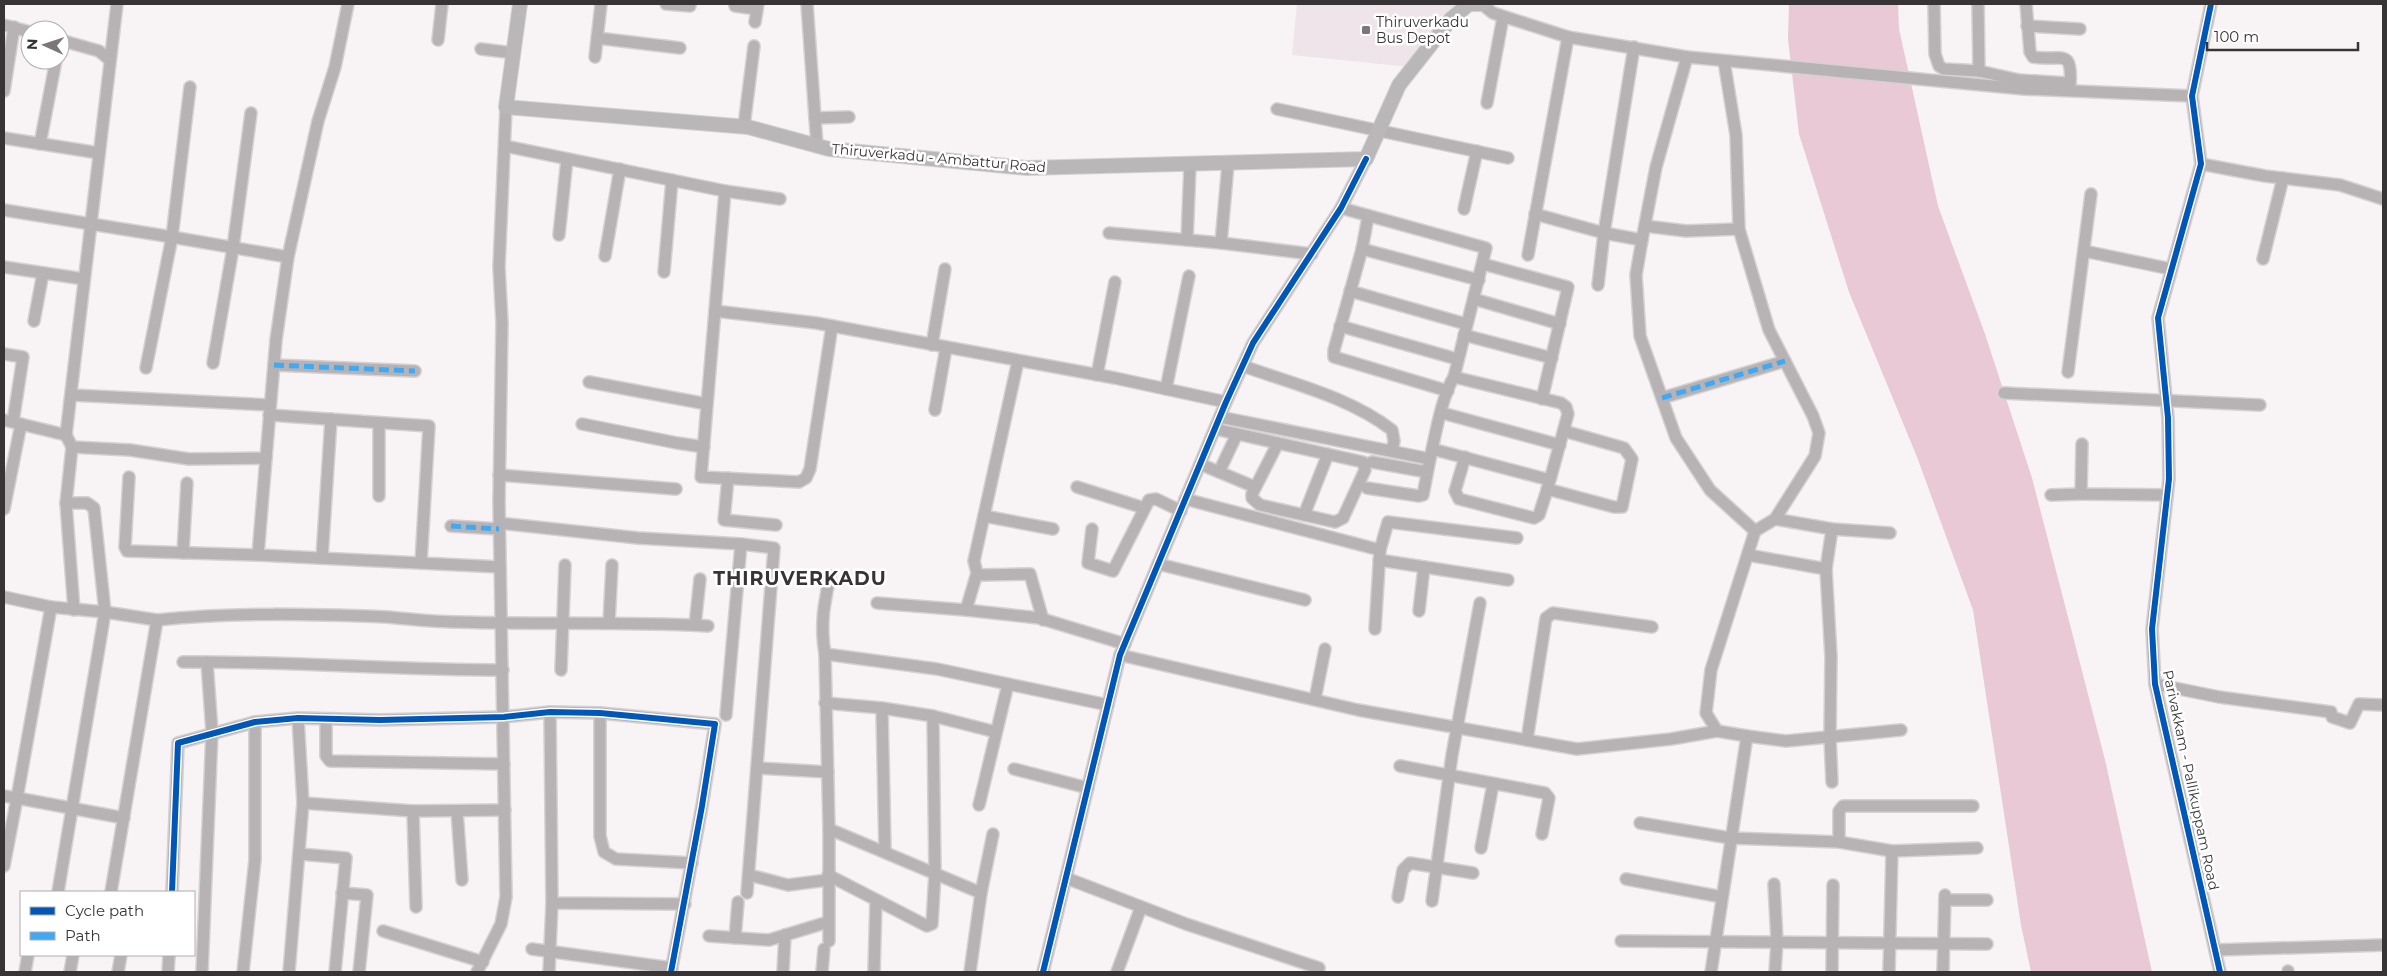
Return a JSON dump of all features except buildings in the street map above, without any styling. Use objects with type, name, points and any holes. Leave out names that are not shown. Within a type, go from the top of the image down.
[{"type":"main road","points":[[506,107],[520,4]]},
{"type":"main road","points":[[1366,159],[1399,85],[1451,19],[1475,4]]},
{"type":"main road","name":"Thiruverkadu - Ambattur Road","points":[[506,107],[744,126],[829,149],[1027,168],[1366,159]]},
{"type":"street","points":[[74,610],[66,503],[72,446],[66,435],[117,4]]},
{"type":"street","points":[[258,555],[269,410],[288,257],[318,121],[335,67],[348,4]]},
{"type":"street","points":[[438,40],[442,4]]},
{"type":"street","points":[[595,57],[601,4]]},
{"type":"street","points":[[666,4],[690,6]]},
{"type":"street","points":[[807,4],[817,146]]},
{"type":"street","points":[[1475,4],[1503,17],[1568,37],[1634,47],[1687,58],[1923,80],[2192,96]]},
{"type":"street","points":[[1934,4],[1935,54],[1939,66],[1944,69],[1979,71],[2019,80],[2067,83],[2070,88]]},
{"type":"street","points":[[1978,4],[1979,71]]},
{"type":"street","points":[[2026,4],[2029,48],[2032,56],[2064,58],[2068,61],[2072,68],[2070,88]]},
{"type":"street","points":[[2211,4],[2192,96],[2201,164],[2283,178],[2340,185],[2383,199]]},
{"type":"street","points":[[735,6],[758,6],[755,22]]},
{"type":"street","points":[[1487,103],[1503,17]]},
{"type":"street","points":[[4,91],[9,26]]},
{"type":"street","points":[[2028,26],[2080,29]]},
{"type":"street","points":[[1528,255],[1568,37]]},
{"type":"street","points":[[597,38],[680,48]]},
{"type":"street","points":[[70,43],[99,51],[110,60]]},
{"type":"street","points":[[744,126],[754,46]]},
{"type":"street","points":[[1598,285],[1604,233],[1634,47]]},
{"type":"street","points":[[481,49],[514,53]]},
{"type":"street","points":[[1687,58],[1656,167],[1636,275],[1640,336],[1676,438],[1710,490],[1755,531]]},
{"type":"street","points":[[1717,731],[1706,713],[1711,670],[1755,531],[1775,519],[1815,456],[1819,433],[1813,416],[1769,330],[1738,229],[1736,135],[1724,61]]},
{"type":"street","points":[[40,144],[54,70]]},
{"type":"street","points":[[146,368],[172,237],[190,87]]},
{"type":"street","points":[[383,932],[480,967],[501,924],[506,897],[499,526],[502,323],[499,267],[506,107]]},
{"type":"street","points":[[1277,108],[1508,158]]},
{"type":"street","points":[[213,363],[233,248],[251,114]]},
{"type":"street","points":[[815,118],[849,117]]},
{"type":"street","points":[[4,138],[99,154]]},
{"type":"street","points":[[505,146],[725,191],[780,198]]},
{"type":"street","points":[[1464,209],[1477,151]]},
{"type":"street","points":[[559,235],[567,158]]},
{"type":"street","points":[[1043,972],[1120,656],[1226,402],[1253,343],[1342,208],[1366,159]]},
{"type":"street","points":[[1221,243],[1228,164]]},
{"type":"street","name":"Parivakkam - Pallikuppam Road","points":[[2201,164],[2158,318],[2166,402],[2169,479],[2152,629],[2156,684],[2220,972]]},
{"type":"street","points":[[1187,240],[1190,165]]},
{"type":"street","points":[[604,256],[620,169]]},
{"type":"street","points":[[2263,259],[2283,178]]},
{"type":"street","points":[[664,272],[672,180]]},
{"type":"street","points":[[725,191],[701,477],[799,482],[806,478],[810,470],[832,326]]},
{"type":"street","points":[[2068,372],[2091,194]]},
{"type":"street","points":[[1342,208],[1368,217],[1486,248],[1454,377],[1448,391],[1431,454],[1423,495],[1367,488]]},
{"type":"street","points":[[4,210],[288,257]]},
{"type":"street","points":[[1535,214],[1604,233],[1642,240]]},
{"type":"street","points":[[1368,217],[1362,249],[1340,326],[1334,357],[1448,391]]},
{"type":"street","points":[[1645,226],[1686,231],[1738,229]]},
{"type":"street","points":[[1109,233],[1221,243],[1312,254]]},
{"type":"street","points":[[1362,249],[1479,280]]},
{"type":"street","points":[[2084,252],[2171,269]]},
{"type":"street","points":[[1483,264],[1568,287],[1542,398]]},
{"type":"street","points":[[4,267],[84,279]]},
{"type":"street","points":[[932,345],[945,269]]},
{"type":"street","points":[[34,321],[43,273]]},
{"type":"street","points":[[1166,389],[1190,276]]},
{"type":"street","points":[[1096,375],[1115,282]]},
{"type":"street","points":[[1350,292],[1552,358]]},
{"type":"street","points":[[1474,299],[1560,324]]},
{"type":"street","points":[[715,312],[832,326],[1096,375],[1226,402]]},
{"type":"street","points":[[1340,326],[1457,359]]},
{"type":"street","points":[[935,410],[946,348]]},
{"type":"street","points":[[4,354],[23,357],[12,422],[4,509]]},
{"type":"street","points":[[966,610],[977,573],[974,556],[1018,361]]},
{"type":"street","points":[[1662,398],[1785,361]]},
{"type":"street","points":[[274,365],[415,371]]},
{"type":"street","points":[[1243,366],[1351,405],[1380,421],[1392,430],[1394,441],[1392,452]]},
{"type":"street","points":[[1454,377],[1542,398],[1566,407],[1568,414],[1549,485],[1539,515],[1534,518],[1459,499],[1455,491],[1465,457]]},
{"type":"street","points":[[589,382],[707,404]]},
{"type":"street","points":[[2004,393],[2260,405]]},
{"type":"street","points":[[71,395],[269,410],[331,419],[429,426],[421,563]]},
{"type":"street","points":[[1442,413],[1560,445]]},
{"type":"street","points":[[1220,417],[1392,452],[1465,457],[1622,507],[1632,459],[1631,454],[1624,448],[1564,431]]},
{"type":"street","points":[[322,558],[331,419]]},
{"type":"street","points":[[12,422],[66,435]]},
{"type":"street","points":[[379,423],[379,496]]},
{"type":"street","points":[[582,424],[677,444],[704,446]]},
{"type":"street","points":[[1215,429],[1236,434],[1278,443],[1328,454],[1363,462],[1365,470],[1343,518],[1334,522],[1255,502],[1252,498],[1255,487],[1278,443]]},
{"type":"street","points":[[1219,472],[1236,434]]},
{"type":"street","points":[[2081,494],[2082,444]]},
{"type":"street","points":[[72,446],[130,450],[188,458],[266,458]]},
{"type":"street","points":[[1304,515],[1328,454]]},
{"type":"street","points":[[1372,462],[1427,472]]},
{"type":"street","points":[[1200,464],[1255,487]]},
{"type":"street","points":[[499,475],[676,489]]},
{"type":"street","points":[[129,477],[126,549],[129,552],[258,555],[500,567]]},
{"type":"street","points":[[728,478],[724,520],[776,524]]},
{"type":"street","points":[[183,553],[187,483]]},
{"type":"street","points":[[1077,487],[1144,508]]},
{"type":"street","points":[[2051,495],[2167,495]]},
{"type":"street","points":[[1092,530],[1088,563],[1114,571],[1149,500],[1154,499],[1181,510]]},
{"type":"street","points":[[1186,499],[1424,567],[1508,580]]},
{"type":"street","points":[[58,891],[105,612],[94,508],[87,503],[66,503]]},
{"type":"street","points":[[984,516],[1052,529]]},
{"type":"street","points":[[1775,519],[1832,530],[1890,533]]},
{"type":"street","points":[[1375,628],[1379,555],[1388,522],[1393,521],[1517,538]]},
{"type":"street","points":[[451,526],[499,526],[638,538],[773,546],[775,549],[747,893]]},
{"type":"street","points":[[1832,530],[1826,569],[1831,657],[1830,735],[1832,782]]},
{"type":"street","points":[[726,715],[740,544]]},
{"type":"street","points":[[1748,554],[1826,569]]},
{"type":"street","points":[[1158,564],[1305,600]]},
{"type":"street","points":[[561,670],[565,565]]},
{"type":"street","points":[[609,623],[612,565]]},
{"type":"street","points":[[1419,611],[1424,567]]},
{"type":"street","points":[[977,573],[988,576],[1030,574],[1043,620]]},
{"type":"street","points":[[822,972],[828,922],[829,829],[825,654],[821,634],[822,613],[830,576]]},
{"type":"street","points":[[695,625],[700,579]]},
{"type":"street","points":[[4,597],[51,607],[105,612],[156,620],[207,615],[388,617],[424,621],[501,624],[609,623],[708,626]]},
{"type":"street","points":[[876,603],[966,610],[1043,620],[1125,644]]},
{"type":"street","points":[[1432,901],[1450,777],[1480,603]]},
{"type":"street","points":[[4,866],[51,607]]},
{"type":"street","points":[[1526,740],[1548,614],[1553,613],[1652,627]]},
{"type":"street","points":[[111,891],[156,620]]},
{"type":"street","points":[[1315,700],[1324,649]]},
{"type":"street","points":[[825,654],[937,669],[1108,705]]},
{"type":"street","points":[[1120,656],[1315,700],[1576,749],[1671,739],[1717,731],[1786,741],[1830,735],[1901,730]]},
{"type":"street","points":[[183,662],[388,666],[423,670],[503,670]]},
{"type":"street","points":[[202,972],[212,732],[208,662]]},
{"type":"street","points":[[979,805],[1008,684]]},
{"type":"street","points":[[2156,684],[2219,697],[2331,712],[2332,717],[2350,723],[2359,704],[2383,705]]},
{"type":"street","points":[[825,703],[882,708],[933,716],[996,732]]},
{"type":"street","points":[[882,708],[884,851]]},
{"type":"street","points":[[172,891],[178,743],[212,732],[255,722],[298,718],[380,720],[504,717],[550,712],[600,713],[715,724],[672,970],[532,949]]},
{"type":"street","points":[[549,972],[552,903],[550,712]]},
{"type":"street","points":[[600,713],[600,836],[604,852],[616,859],[692,863]]},
{"type":"street","points":[[749,875],[788,885],[828,877],[930,926],[933,921],[935,873],[933,716]]},
{"type":"street","points":[[289,972],[303,803],[298,718]]},
{"type":"street","points":[[326,719],[326,756],[330,761],[504,764]]},
{"type":"street","points":[[244,972],[255,860],[255,722]]},
{"type":"street","points":[[1711,972],[1747,736]]},
{"type":"street","points":[[1400,766],[1547,794],[1549,798],[1542,834]]},
{"type":"street","points":[[757,768],[828,772]]},
{"type":"street","points":[[1014,769],[1088,788]]},
{"type":"street","points":[[1481,848],[1494,784]]},
{"type":"street","points":[[4,796],[124,818]]},
{"type":"street","points":[[303,803],[413,811],[505,810]]},
{"type":"street","points":[[1839,842],[1839,810],[1843,806],[1973,806]]},
{"type":"street","points":[[413,811],[416,908]]},
{"type":"street","points":[[457,811],[462,880]]},
{"type":"street","points":[[1640,823],[1730,838],[1839,842],[1892,852],[1977,848]]},
{"type":"street","points":[[829,829],[981,893]]},
{"type":"street","points":[[970,972],[981,893],[993,834]]},
{"type":"street","points":[[1889,972],[1892,852]]},
{"type":"street","points":[[299,854],[346,858],[335,972]]},
{"type":"street","points":[[1398,897],[1402,870],[1410,863],[1473,873]]},
{"type":"street","points":[[1066,878],[1209,932],[1319,968]]},
{"type":"street","points":[[1626,879],[1722,897]]},
{"type":"street","points":[[1774,884],[1777,941],[1775,972]]},
{"type":"street","points":[[1832,972],[1833,885]]},
{"type":"street","points":[[342,893],[367,895],[359,972]]},
{"type":"street","points":[[1943,972],[1945,897],[1987,900]]},
{"type":"street","points":[[874,972],[876,900]]},
{"type":"street","points":[[735,938],[738,902]]},
{"type":"street","points":[[552,903],[685,904]]},
{"type":"street","points":[[1117,972],[1141,907]]},
{"type":"street","points":[[709,936],[769,940],[828,922]]},
{"type":"street","points":[[784,935],[784,972]]},
{"type":"street","points":[[1621,941],[1987,944]]},
{"type":"street","points":[[2215,950],[2383,945]]},
{"type":"street","points":[[25,972],[28,956]]},
{"type":"street","points":[[70,972],[74,956]]},
{"type":"street","points":[[118,972],[121,956]]},
{"type":"street","points":[[168,972],[169,956]]},
{"type":"shaded area","name":"Thiruverkadu Bus Depot","points":[[1297,4],[1457,4],[1410,67],[1292,55]]},
{"type":"shaded area","points":[[1789,4],[1898,4],[1899,29],[1938,206],[1985,334],[2032,478],[2105,760],[2152,972],[2031,972],[2021,925],[1973,610],[1917,457],[1849,292],[1799,134],[1788,39]]},
{"type":"marked path","points":[[1662,398],[1785,361]]},
{"type":"marked path","points":[[274,365],[415,371]]},
{"type":"marked path","points":[[451,526],[499,529]]},
{"type":"cycle path","points":[[2211,4],[2192,96],[2201,164],[2158,318],[2168,418],[2169,479],[2152,629],[2155,684],[2220,972]]},
{"type":"cycle path","points":[[1043,972],[1120,655],[1226,402],[1253,343],[1341,208],[1366,159]]},
{"type":"cycle path","points":[[172,891],[178,743],[255,722],[298,718],[380,720],[504,717],[550,712],[600,713],[715,724],[702,806],[671,972]]},
{"type":"place","name":"Thiruverkadu Bus Depot","points":[[1366,30]]},
{"type":"district","name":"THIRUVERKADU","points":[[800,578]]}]
